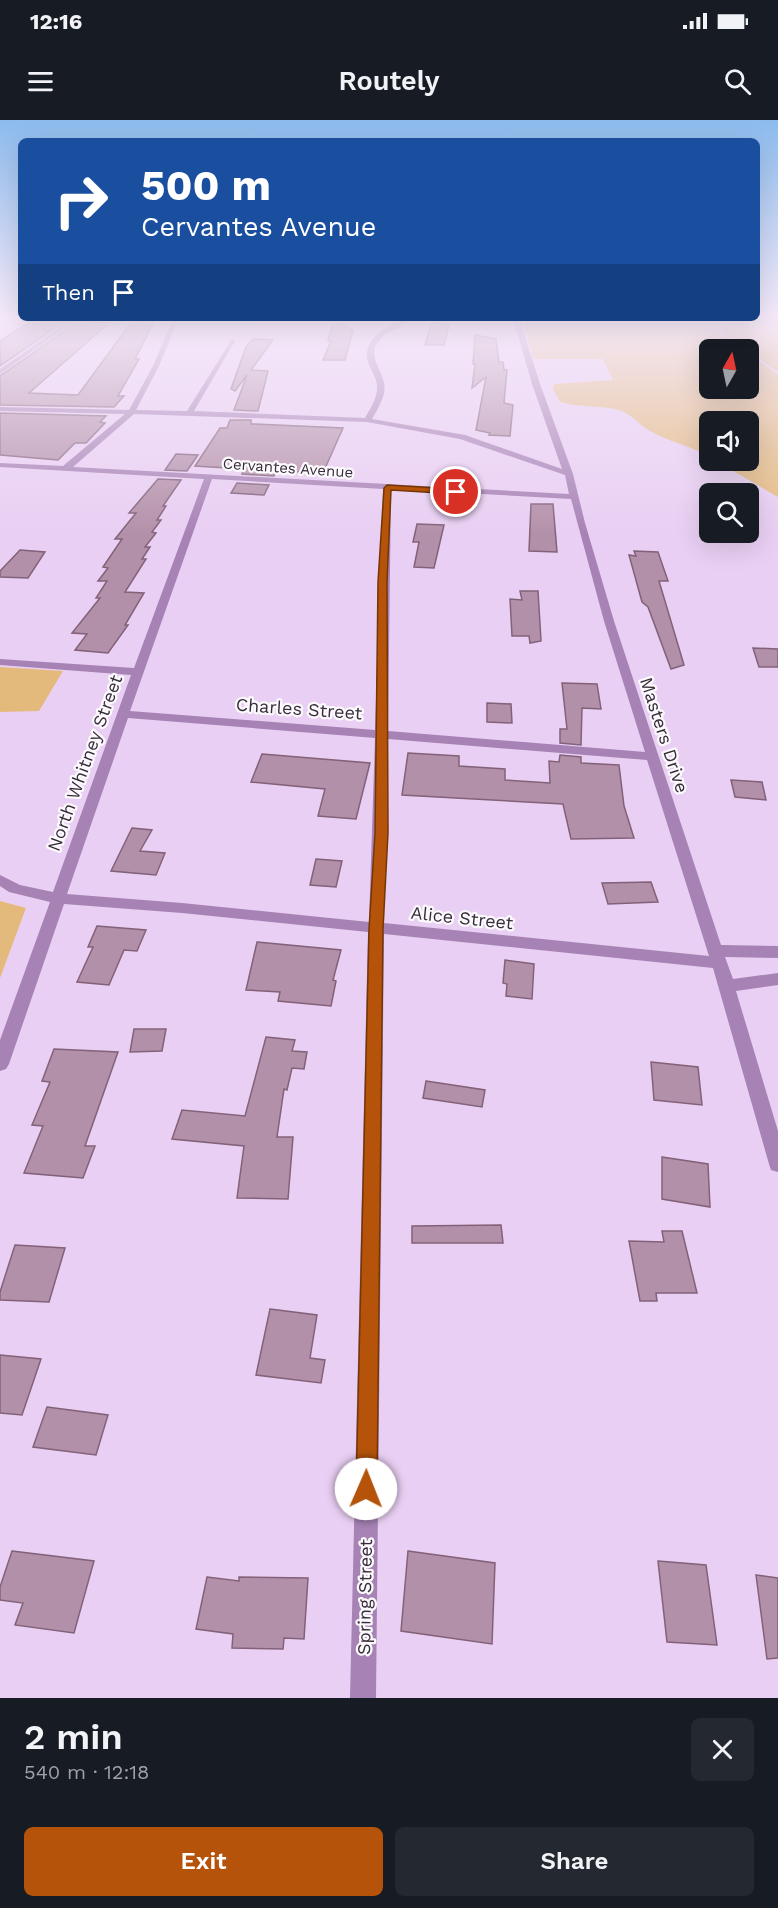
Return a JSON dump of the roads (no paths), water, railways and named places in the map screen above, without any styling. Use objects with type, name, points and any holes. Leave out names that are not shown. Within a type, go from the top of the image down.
[{"type":"street","points":[[66,469],[130,414],[144,388]]},
{"type":"street","points":[[189,414],[205,388]]},
{"type":"street","points":[[367,420],[381,388]]},
{"type":"street","name":"Masters Drive","points":[[537,388],[555,449],[569,474],[609,621],[727,986],[778,1164]]},
{"type":"street","points":[[0,409],[367,420],[435,430],[518,454],[569,474]]},
{"type":"street","points":[[518,454],[539,454]]},
{"type":"street","name":"Cervantes Avenue","points":[[0,465],[574,497]]},
{"type":"street","name":"North Whitney Street","points":[[0,1064],[209,477]]},
{"type":"street","name":"Spring Street","points":[[363,1698],[376,929],[381,833],[383,582],[387,488]]},
{"type":"street","points":[[0,662],[138,672]]},
{"type":"street","name":"Charles Street","points":[[124,714],[651,756]]},
{"type":"street","name":"Alice Street","points":[[0,880],[21,892],[58,898],[180,908],[376,929],[717,957],[778,952]]},
{"type":"street","points":[[727,986],[778,979]]}]
